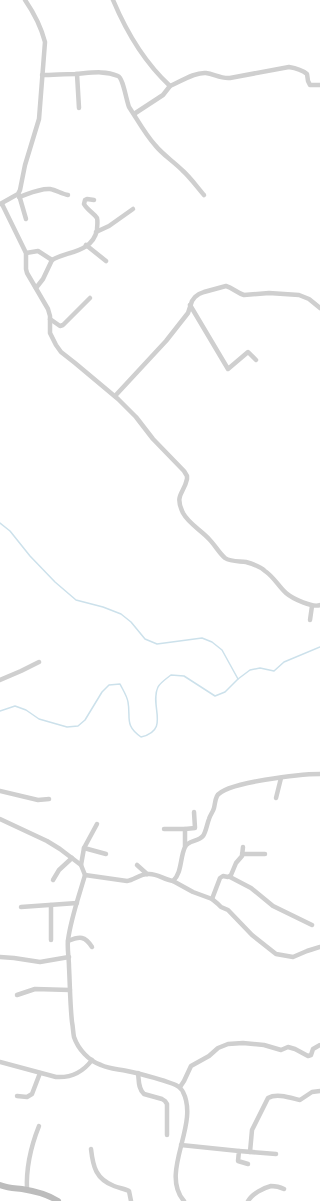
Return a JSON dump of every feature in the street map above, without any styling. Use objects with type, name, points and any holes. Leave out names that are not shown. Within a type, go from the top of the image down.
[{"type":"main road","points":[[0,1185],[6,1188],[42,1193],[58,1201]]},
{"type":"street","points":[[25,0],[32,11],[45,42],[38,119],[19,196],[26,219]]},
{"type":"street","points":[[113,0],[119,15],[142,54],[157,74],[170,86]]},
{"type":"street","points":[[134,114],[163,95],[170,86],[202,73],[230,78],[289,67],[305,72],[310,85],[320,85]]},
{"type":"street","points":[[42,75],[103,72],[119,76],[121,78],[128,103],[155,145],[183,170],[204,195]]},
{"type":"street","points":[[77,74],[80,108]]},
{"type":"street","points":[[68,195],[55,190],[40,190],[19,196],[1,204],[26,253],[26,269],[48,309],[50,316],[50,333],[56,345],[61,352],[115,396],[136,417],[153,439],[187,476],[187,482],[180,495],[179,501],[184,514],[189,522],[209,538],[224,557],[229,560],[247,562],[258,566],[269,574],[289,595],[312,606],[320,605]]},
{"type":"street","points":[[36,288],[43,279],[52,260],[79,251],[94,238],[98,221],[84,204],[85,200],[87,199],[94,200]]},
{"type":"street","points":[[96,232],[109,226],[133,208]]},
{"type":"street","points":[[86,245],[106,261]]},
{"type":"street","points":[[26,253],[38,251],[52,260]]},
{"type":"street","points":[[115,396],[166,341],[188,313],[192,301],[199,294],[226,286],[244,295],[269,293],[299,295],[309,299],[320,308]]},
{"type":"street","points":[[50,319],[57,325],[63,325],[90,298]]},
{"type":"street","points":[[190,305],[228,369],[248,352],[256,360]]},
{"type":"street","points":[[310,620],[312,606]]},
{"type":"street","points":[[0,680],[39,662]]},
{"type":"street","points":[[185,846],[189,842],[203,836],[214,809],[216,796],[219,794],[243,784],[320,774]]},
{"type":"street","points":[[276,798],[281,778]]},
{"type":"street","points":[[0,791],[38,800],[49,800]]},
{"type":"street","points":[[164,829],[194,828],[194,812]]},
{"type":"street","points":[[0,819],[47,841],[81,865],[85,875],[72,919],[68,941],[71,1014],[74,1036],[79,1046],[92,1060],[106,1067],[138,1073],[180,1087],[185,1096],[186,1113],[176,1170],[176,1183],[179,1193],[184,1201]]},
{"type":"street","points":[[81,865],[84,848],[97,824]]},
{"type":"street","points":[[173,880],[178,872],[185,846],[185,829]]},
{"type":"street","points":[[230,876],[236,863],[240,859],[243,847]]},
{"type":"street","points":[[84,848],[106,854]]},
{"type":"street","points":[[242,854],[265,854]]},
{"type":"street","points":[[53,880],[59,870],[72,858]]},
{"type":"street","points":[[137,865],[147,874]]},
{"type":"street","points":[[85,875],[127,881],[147,874],[157,875],[170,881],[173,880],[193,892],[212,899],[221,907],[228,910],[252,935],[276,954],[293,957],[320,947]]},
{"type":"street","points":[[212,899],[220,878],[223,876],[230,876],[251,888],[273,906],[312,926]]},
{"type":"street","points":[[21,907],[77,903]]},
{"type":"street","points":[[51,905],[51,940]]},
{"type":"street","points":[[68,941],[74,938],[82,937],[88,941],[92,947]]},
{"type":"street","points":[[0,957],[40,962],[69,957]]},
{"type":"street","points":[[17,995],[35,989],[70,990]]},
{"type":"street","points":[[180,1087],[191,1066],[223,1046],[243,1043],[264,1045],[281,1050],[288,1047],[308,1056],[311,1055],[313,1049],[320,1045]]},
{"type":"street","points":[[0,1062],[56,1077],[66,1077],[80,1071],[92,1060]]},
{"type":"street","points":[[17,1096],[27,1097],[32,1094],[40,1072]]},
{"type":"street","points":[[138,1073],[140,1089],[142,1092],[144,1094],[162,1099],[166,1104],[168,1135]]},
{"type":"street","points":[[250,1152],[252,1130],[268,1098],[275,1096],[300,1100],[312,1092],[320,1091]]},
{"type":"street","points":[[27,1190],[26,1176],[33,1140],[39,1126]]},
{"type":"street","points":[[181,1145],[276,1154]]},
{"type":"street","points":[[91,1149],[92,1161],[97,1174],[102,1180],[129,1191],[131,1201]]},
{"type":"street","points":[[239,1151],[238,1161],[248,1164]]},
{"type":"street","points":[[248,1201],[252,1195],[268,1187],[276,1186],[284,1189]]},
{"type":"waterway","points":[[0,523],[10,531],[30,556],[55,582],[76,600],[103,607],[121,614],[131,622],[145,639],[157,644],[202,638],[212,642],[222,650],[238,679]]},
{"type":"waterway","points":[[0,711],[15,706],[26,710],[39,719],[67,727],[78,726],[85,720],[102,692],[109,685],[120,684],[125,693],[129,708],[130,725],[132,729],[141,737],[150,734],[155,729],[157,723],[156,694],[158,687],[171,675],[184,676],[215,696],[225,692],[250,670],[260,668],[274,671],[284,662],[320,647]]}]
